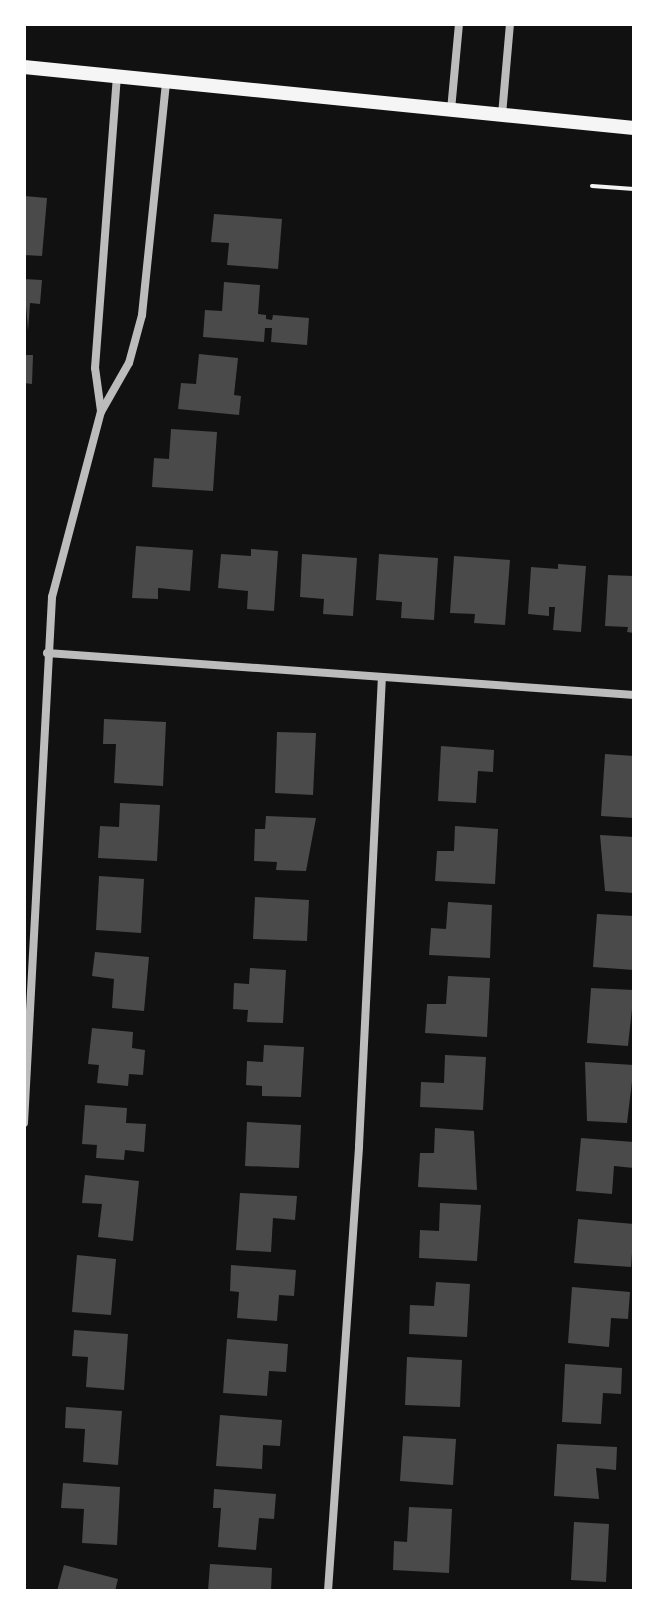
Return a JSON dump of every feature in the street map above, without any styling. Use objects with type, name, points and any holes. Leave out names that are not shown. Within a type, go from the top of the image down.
[{"type":"main road","points":[[24,67],[634,128]]},
{"type":"street","points":[[451,110],[459,24]]},
{"type":"street","points":[[502,115],[510,24]]},
{"type":"street","points":[[101,412],[95,368],[117,77]]},
{"type":"street","points":[[24,1123],[47,653],[56,572],[101,412],[129,363],[142,315],[166,82]]},
{"type":"street","points":[[47,653],[634,695]]},
{"type":"street","points":[[328,1591],[359,1146],[382,678]]},
{"type":"path","points":[[592,186],[634,189]]},
{"type":"building","points":[[24,196],[47,198],[42,256],[24,255]]},
{"type":"building","points":[[214,214],[282,219],[278,269],[227,265],[229,243],[211,242]]},
{"type":"building","points":[[24,279],[42,280],[40,304],[30,303],[28,331]]},
{"type":"building","points":[[224,282],[260,285],[258,314],[266,315],[266,319],[272,320],[273,315],[309,318],[307,345],[271,342],[272,328],[265,328],[264,342],[203,337],[205,310],[222,311]]},
{"type":"building","points":[[199,354],[238,358],[234,395],[241,396],[239,415],[178,409],[181,383],[196,384]]},
{"type":"building","points":[[24,355],[33,355],[32,384],[24,383]]},
{"type":"building","points":[[171,429],[217,432],[213,491],[152,487],[154,458],[169,459]]},
{"type":"building","points":[[136,546],[193,550],[190,591],[158,588],[158,599],[132,598]]},
{"type":"building","points":[[251,549],[278,551],[274,611],[247,609],[248,591],[218,588],[221,554],[251,556]]},
{"type":"building","points":[[302,554],[357,558],[353,616],[323,614],[324,599],[300,597]]},
{"type":"building","points":[[379,554],[438,558],[434,620],[401,618],[402,602],[376,600]]},
{"type":"building","points":[[454,556],[510,560],[505,625],[474,623],[475,614],[450,613]]},
{"type":"building","points":[[558,564],[586,566],[581,632],[553,630],[555,607],[549,607],[549,616],[528,614],[531,567],[558,569]]},
{"type":"building","points":[[608,575],[634,576],[634,633],[627,632],[628,627],[605,626]]},
{"type":"building","points":[[104,719],[166,722],[163,786],[114,783],[116,744],[103,744]]},
{"type":"building","points":[[277,732],[316,733],[313,795],[275,793]]},
{"type":"building","points":[[441,746],[494,750],[493,772],[478,771],[476,803],[438,801]]},
{"type":"building","points":[[605,754],[634,756],[634,818],[601,816]]},
{"type":"building","points":[[120,803],[160,805],[157,861],[98,858],[100,826],[119,827]]},
{"type":"building","points":[[266,816],[316,818],[306,871],[276,870],[277,862],[254,861],[255,829],[265,829]]},
{"type":"building","points":[[455,826],[498,829],[495,884],[435,881],[437,851],[454,851]]},
{"type":"building","points":[[600,835],[634,837],[634,893],[605,891]]},
{"type":"building","points":[[99,876],[144,879],[141,933],[96,930]]},
{"type":"building","points":[[255,897],[309,900],[307,941],[253,939]]},
{"type":"building","points":[[448,902],[492,905],[490,958],[429,955],[431,928],[446,929]]},
{"type":"building","points":[[597,914],[634,916],[634,970],[593,967]]},
{"type":"building","points":[[95,952],[149,957],[144,1011],[112,1008],[114,979],[92,976]]},
{"type":"building","points":[[250,968],[286,970],[283,1023],[247,1022],[248,1010],[233,1009],[234,983],[249,984]]},
{"type":"building","points":[[448,976],[490,978],[487,1037],[425,1033],[427,1004],[446,1004]]},
{"type":"building","points":[[591,988],[634,990],[628,1046],[587,1043]]},
{"type":"building","points":[[92,1028],[133,1032],[132,1048],[145,1050],[143,1075],[129,1074],[128,1086],[97,1083],[99,1065],[88,1064]]},
{"type":"building","points":[[264,1045],[304,1047],[301,1097],[262,1096],[262,1086],[246,1085],[247,1061],[263,1062]]},
{"type":"building","points":[[445,1055],[486,1057],[483,1110],[420,1107],[421,1082],[444,1083]]},
{"type":"building","points":[[585,1062],[634,1065],[627,1123],[587,1121]]},
{"type":"building","points":[[85,1105],[127,1108],[126,1123],[146,1124],[144,1152],[125,1150],[124,1160],[96,1158],[97,1145],[82,1144]]},
{"type":"building","points":[[247,1122],[301,1125],[299,1168],[245,1166]]},
{"type":"building","points":[[435,1128],[474,1131],[477,1190],[418,1187],[420,1153],[434,1153]]},
{"type":"building","points":[[581,1138],[634,1142],[634,1168],[614,1166],[612,1194],[576,1191]]},
{"type":"building","points":[[85,1175],[139,1181],[133,1241],[98,1237],[102,1204],[82,1203]]},
{"type":"building","points":[[240,1193],[297,1196],[295,1220],[273,1218],[271,1252],[236,1250]]},
{"type":"building","points":[[440,1203],[481,1205],[477,1261],[419,1258],[420,1230],[439,1231]]},
{"type":"building","points":[[578,1219],[634,1224],[631,1267],[574,1263]]},
{"type":"building","points":[[77,1255],[116,1259],[111,1315],[72,1312]]},
{"type":"building","points":[[231,1265],[296,1270],[294,1296],[279,1295],[277,1321],[237,1318],[239,1292],[230,1291]]},
{"type":"building","points":[[436,1282],[470,1284],[467,1337],[409,1334],[410,1305],[434,1306]]},
{"type":"building","points":[[572,1287],[630,1292],[628,1319],[611,1318],[609,1347],[568,1343]]},
{"type":"building","points":[[74,1330],[128,1334],[124,1390],[86,1387],[88,1357],[72,1356]]},
{"type":"building","points":[[227,1339],[288,1344],[286,1372],[269,1371],[267,1396],[223,1393]]},
{"type":"building","points":[[407,1357],[462,1360],[460,1407],[405,1405]]},
{"type":"building","points":[[565,1364],[622,1368],[621,1394],[603,1393],[601,1424],[562,1422]]},
{"type":"building","points":[[66,1407],[122,1411],[118,1465],[83,1462],[85,1429],[65,1428]]},
{"type":"building","points":[[220,1415],[282,1420],[280,1446],[263,1445],[262,1469],[216,1466]]},
{"type":"building","points":[[403,1436],[456,1439],[453,1485],[400,1481]]},
{"type":"building","points":[[557,1444],[617,1447],[616,1470],[596,1468],[599,1499],[554,1496]]},
{"type":"building","points":[[63,1483],[120,1487],[117,1545],[82,1543],[84,1509],[61,1508]]},
{"type":"building","points":[[214,1489],[276,1494],[274,1519],[259,1518],[256,1550],[218,1547],[221,1508],[213,1508]]},
{"type":"building","points":[[409,1507],[452,1509],[449,1573],[393,1570],[394,1541],[407,1542]]},
{"type":"building","points":[[574,1522],[609,1524],[606,1582],[571,1580]]},
{"type":"building","points":[[210,1564],[272,1568],[271,1591],[208,1591]]},
{"type":"building","points":[[64,1565],[118,1579],[115,1591],[57,1591]]}]
